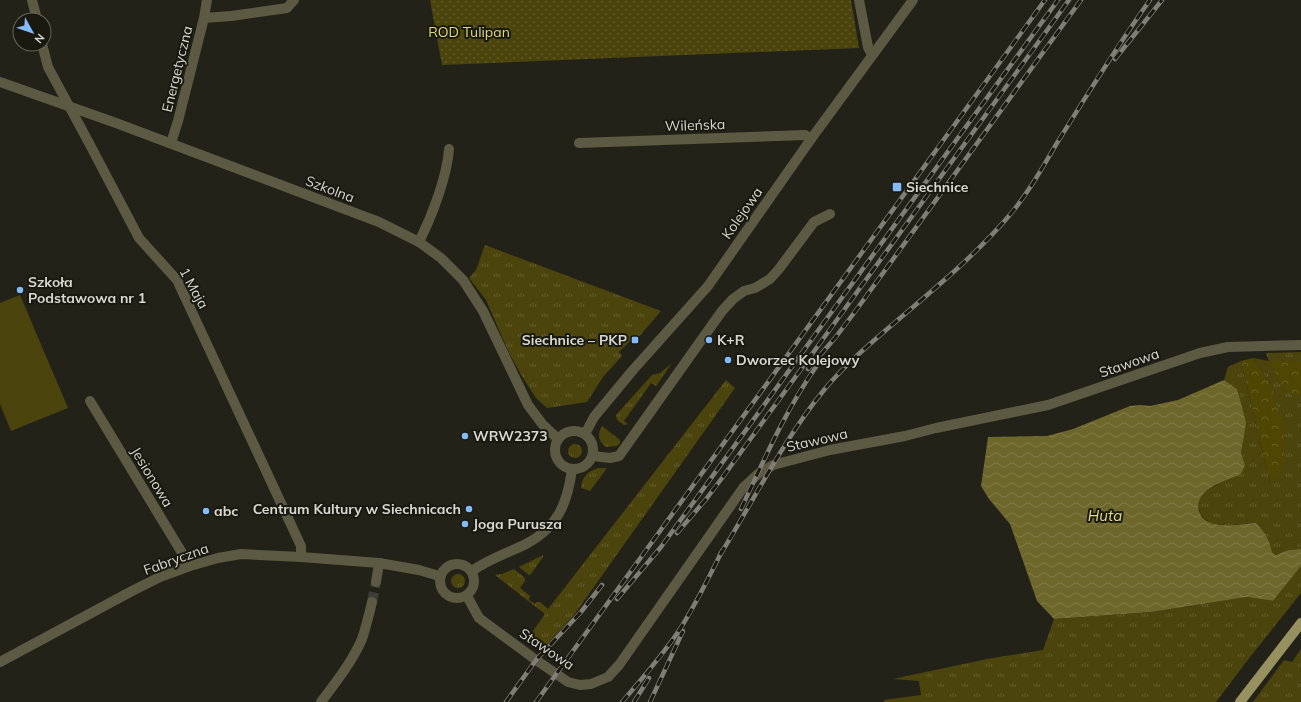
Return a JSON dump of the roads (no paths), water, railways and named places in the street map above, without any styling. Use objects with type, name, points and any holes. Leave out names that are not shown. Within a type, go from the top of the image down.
[{"type":"main road","points":[[1240,702],[1301,623]]},
{"type":"street","points":[[32,0],[35,12]]},
{"type":"street","name":"Energetyczna","points":[[171,144],[204,18],[207,0]]},
{"type":"street","points":[[204,18],[287,8],[294,0]]},
{"type":"street","points":[[859,0],[868,47],[872,55]]},
{"type":"street","name":"Kolejowa","points":[[585,434],[594,417],[632,370],[708,286],[811,139],[913,0]]},
{"type":"street","name":"1 Maja","points":[[44,52],[48,67],[138,238],[177,280],[301,546],[301,557]]},
{"type":"street","name":"Szkolna","points":[[0,82],[69,106],[379,222],[419,242],[441,258],[462,280],[482,311],[528,405],[543,425],[558,439]]},
{"type":"street","name":"Wileńska","points":[[579,143],[805,135],[811,139]]},
{"type":"street","points":[[419,242],[427,225],[448,164],[449,149]]},
{"type":"street","points":[[593,456],[610,458],[619,456],[722,311],[733,299],[744,291],[755,288],[770,279],[814,222],[830,214]]},
{"type":"street","name":"Stawowa","points":[[466,596],[479,618],[536,660],[568,682],[580,685],[591,684],[608,677],[619,665],[743,488],[758,474],[773,465],[830,450],[905,436],[936,428],[1048,405],[1200,353],[1228,347],[1301,345]]},
{"type":"street","name":"Jesionowa","points":[[90,402],[190,566]]},
{"type":"street","points":[[570,431],[578,431],[585,434],[593,443],[593,456],[590,462],[579,469],[572,470],[563,466],[556,458],[555,448],[558,439],[570,431]]},
{"type":"street","points":[[472,571],[482,564],[526,544],[543,533],[554,522],[564,503],[572,470]]},
{"type":"street","name":"Fabryczna","points":[[0,662],[160,577],[218,558],[241,554],[379,563],[419,570],[440,576]]},
{"type":"street","points":[[376,582],[379,563]]},
{"type":"street","points":[[458,564],[466,566],[472,571],[474,585],[472,591],[466,596],[459,599],[450,597],[443,592],[440,585],[440,576],[444,569],[450,565],[458,564]]},
{"type":"street","points":[[321,702],[343,672],[361,640],[372,602]]},
{"type":"water","name":"Huta","points":[[1224,380],[1237,389],[1246,423],[1241,453],[1245,465],[1239,475],[1211,487],[1205,492],[1199,503],[1199,511],[1204,519],[1214,524],[1232,525],[1256,523],[1262,529],[1270,544],[1272,552],[1276,555],[1288,550],[1301,549],[1301,566],[1273,601],[1247,597],[1151,612],[1054,619],[1037,601],[1010,524],[989,499],[981,486],[988,437],[1047,436],[1073,429],[1130,406],[1150,406],[1178,400]]},
{"type":"tunnel","points":[[372,602],[376,582]]},
{"type":"railway","points":[[536,702],[1045,0]]},
{"type":"railway","points":[[617,599],[661,547],[1058,0]]},
{"type":"railway","points":[[677,533],[725,474],[1069,0]]},
{"type":"railway","points":[[808,369],[854,313],[1081,0]]},
{"type":"railway","points":[[720,555],[795,429],[824,390],[861,352],[979,248],[994,233],[1022,199],[1114,53],[1150,0]]},
{"type":"railway","points":[[1115,59],[1162,0]]},
{"type":"railway","points":[[741,509],[767,453],[786,417],[806,381],[818,364]]},
{"type":"railway","points":[[622,702],[644,677],[678,632],[696,602],[722,551]]},
{"type":"railway","points":[[506,702],[536,660],[581,612],[602,585]]},
{"type":"railway","points":[[650,702],[683,631]]},
{"type":"railway","points":[[634,702],[649,678]]},
{"type":"place","name":"Siechnice","points":[[897,187]]},
{"type":"place","name":"Szkoła Podstawowa nr 1","points":[[20,290]]},
{"type":"place","name":"Siechnice – PKP","points":[[635,340]]},
{"type":"place","name":"K+R","points":[[709,340]]},
{"type":"place","name":"Dworzec Kolejowy","points":[[728,360]]},
{"type":"place","name":"WRW2373","points":[[465,436]]},
{"type":"place","name":"Centrum Kultury w Siechnicach","points":[[469,509]]},
{"type":"place","name":"abc","points":[[206,511]]},
{"type":"place","name":"Joga Purusza","points":[[465,524]]},
{"type":"park label","name":"ROD Tulipan","points":[[469,32]]}]
